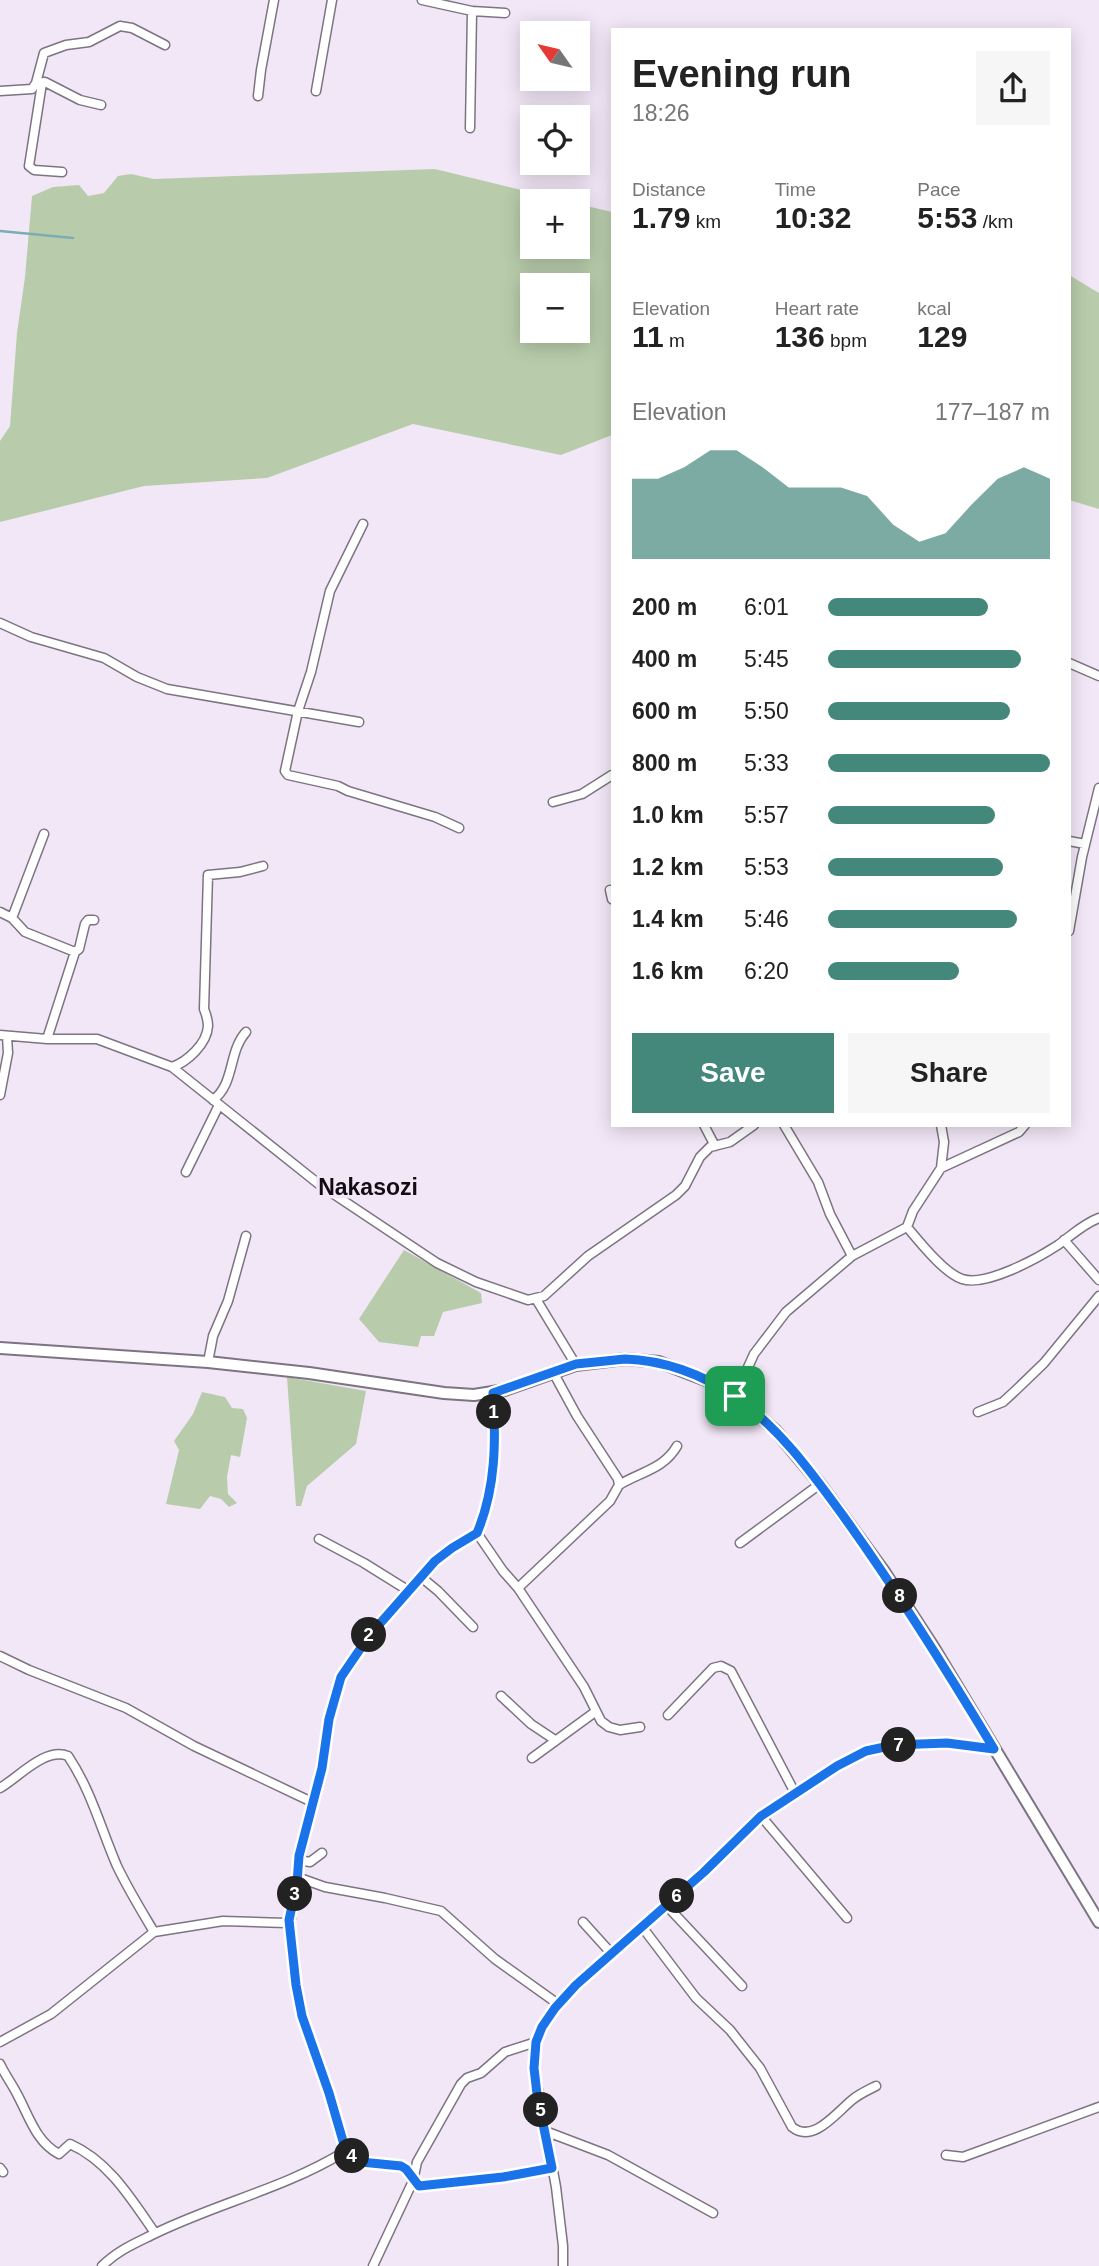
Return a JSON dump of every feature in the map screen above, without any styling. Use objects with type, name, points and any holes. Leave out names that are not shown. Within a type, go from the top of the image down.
[{"type":"street","points":[[258,96],[274,0]]},
{"type":"street","points":[[316,91],[332,0]]},
{"type":"street","points":[[422,0],[472,11],[505,13]]},
{"type":"street","points":[[470,128],[472,11]]},
{"type":"street","points":[[62,172],[34,170],[29,166],[44,53],[89,42],[120,26],[165,45]]},
{"type":"street","points":[[0,91],[32,89],[39,83]]},
{"type":"street","points":[[39,83],[80,100],[101,105]]},
{"type":"street","points":[[363,524],[330,590],[285,771],[288,775],[338,786],[348,792],[435,817],[459,828]]},
{"type":"street","points":[[0,623],[30,637],[104,658],[137,677],[167,689],[359,722]]},
{"type":"street","points":[[1071,664],[1099,677]]},
{"type":"street","points":[[553,802],[582,794],[611,776]]},
{"type":"street","points":[[1071,920],[1099,788]]},
{"type":"street","points":[[12,918],[44,834]]},
{"type":"street","points":[[1071,841],[1085,844]]},
{"type":"street","points":[[172,1067],[184,1063],[202,1041],[208,1026],[204,1009],[208,875],[240,872],[263,866]]},
{"type":"street","points":[[0,912],[12,918],[25,932],[75,952]]},
{"type":"street","points":[[47,1039],[75,952],[79,949],[85,924],[88,920],[94,920]]},
{"type":"street","points":[[186,1172],[225,1087],[239,1040],[246,1032]]},
{"type":"street","points":[[0,1095],[8,1053],[4,1035],[47,1039],[97,1039],[172,1067],[320,1185],[437,1263],[476,1282],[528,1300],[544,1296],[588,1256],[676,1195],[685,1186],[700,1157],[710,1147],[730,1142],[751,1127]]},
{"type":"street","points":[[705,1127],[715,1146]]},
{"type":"street","points":[[784,1127],[818,1182],[830,1214],[852,1256]]},
{"type":"street","points":[[735,1396],[754,1354],[786,1312],[852,1256],[906,1227],[913,1211],[941,1168],[944,1142],[941,1127]]},
{"type":"street","points":[[941,1168],[1020,1132],[1024,1127]]},
{"type":"street","points":[[906,1227],[951,1272],[961,1279],[973,1280],[990,1277],[1028,1262],[1065,1240],[1082,1226],[1099,1218]]},
{"type":"street","points":[[208,1362],[213,1336],[228,1301],[246,1236]]},
{"type":"street","points":[[1065,1240],[1099,1280]]},
{"type":"street","points":[[978,1412],[1003,1402],[1016,1390],[1044,1363],[1099,1296]]},
{"type":"street","points":[[536,1299],[576,1364]]},
{"type":"street","points":[[0,1348],[208,1362],[474,1395],[493,1393],[576,1364],[625,1359],[659,1362],[713,1383],[735,1396],[775,1430],[820,1484],[885,1573],[934,1648],[1099,1923]]},
{"type":"street","points":[[553,1372],[577,1416],[618,1479],[619,1485]]},
{"type":"street","points":[[493,1393],[495,1450],[492,1488],[477,1533],[452,1548],[421,1577],[369,1636],[341,1677],[329,1719],[322,1768],[299,1860],[289,1920],[302,2016],[345,2148],[355,2160],[401,2166],[419,2186],[503,2177],[552,2168]]},
{"type":"street","points":[[519,1588],[610,1501],[619,1485],[636,1474],[656,1469],[673,1454],[677,1446]]},
{"type":"street","points":[[740,1543],[820,1484]]},
{"type":"street","points":[[477,1533],[503,1572],[519,1588],[584,1687],[595,1712],[609,1727],[620,1730],[640,1727]]},
{"type":"street","points":[[319,1539],[409,1591]]},
{"type":"street","points":[[421,1577],[473,1627]]},
{"type":"street","points":[[0,1656],[126,1708],[194,1746],[314,1802]]},
{"type":"street","points":[[668,1715],[713,1668],[722,1666],[731,1671],[795,1793]]},
{"type":"street","points":[[501,1696],[531,1724],[555,1740]]},
{"type":"street","points":[[532,1758],[595,1712]]},
{"type":"street","points":[[563,2266],[564,2246],[534,2068],[536,2042],[542,2027],[558,2004],[611,1953],[667,1906],[761,1816],[837,1766],[866,1751],[894,1745],[947,1743],[994,1749]]},
{"type":"street","points":[[0,1788],[44,1758],[54,1754],[68,1756],[93,1801],[129,1890],[155,1932]]},
{"type":"street","points":[[761,1816],[847,1918]]},
{"type":"street","points":[[299,1860],[310,1862],[322,1853]]},
{"type":"street","points":[[297,1877],[325,1887],[441,1911],[495,1959],[558,2004]]},
{"type":"street","points":[[667,1906],[742,1986]]},
{"type":"street","points":[[0,2042],[51,2014],[155,1932],[223,1921],[274,1924],[286,1923],[289,1920]]},
{"type":"street","points":[[583,1922],[611,1953]]},
{"type":"street","points":[[643,1928],[696,1998],[738,2040],[760,2068],[792,2127],[799,2132],[807,2133],[823,2125],[854,2098],[876,2086]]},
{"type":"street","points":[[373,2266],[413,2181],[417,2162],[461,2084],[467,2078],[481,2073],[505,2052],[536,2042]]},
{"type":"street","points":[[0,2064],[28,2119],[49,2149],[59,2154],[71,2144],[82,2149],[118,2180],[155,2233]]},
{"type":"street","points":[[946,2155],[963,2157],[1099,2107]]},
{"type":"street","points":[[545,2131],[608,2155],[713,2213]]},
{"type":"street","points":[[102,2266],[116,2252],[155,2233],[243,2196],[287,2182],[328,2162],[344,2152],[345,2148]]},
{"type":"green space","points":[[435,169],[520,190],[520,259],[590,259],[590,207],[611,212],[611,435],[561,455],[413,424],[267,478],[144,486],[0,522],[0,441],[10,426],[32,196],[53,187],[79,185],[88,196],[104,193],[118,176],[131,174],[154,179]]},
{"type":"green space","points":[[1071,276],[1099,293],[1099,509],[1071,501]]},
{"type":"green space","points":[[404,1250],[481,1293],[482,1303],[443,1312],[434,1336],[421,1336],[418,1347],[379,1342],[359,1319]]},
{"type":"green space","points":[[287,1377],[366,1391],[356,1444],[307,1486],[301,1506],[296,1506]]},
{"type":"green space","points":[[202,1392],[225,1397],[232,1408],[243,1409],[247,1418],[240,1457],[231,1455],[227,1477],[228,1494],[237,1503],[229,1507],[221,1499],[210,1496],[200,1509],[166,1504],[179,1450],[174,1441],[193,1414]]},
{"type":"waterway","points":[[0,231],[73,238]]},
{"type":"district","name":"Nakasozi","points":[[368,1187]]},
{"type":"route","points":[[642,1359],[689,1373],[735,1396],[775,1430],[820,1484],[885,1573],[934,1648],[994,1749],[947,1743],[894,1745],[866,1751],[837,1766],[761,1816],[643,1928],[576,1985],[555,2008],[536,2042],[534,2068],[537,2094],[552,2168],[503,2177],[419,2186],[401,2166],[355,2160],[345,2148],[302,2016],[289,1920],[297,1883],[299,1856],[322,1768],[329,1719],[341,1677],[348,1663],[369,1636],[435,1561],[477,1533],[492,1488],[495,1450],[493,1393],[576,1364],[642,1359]]}]
